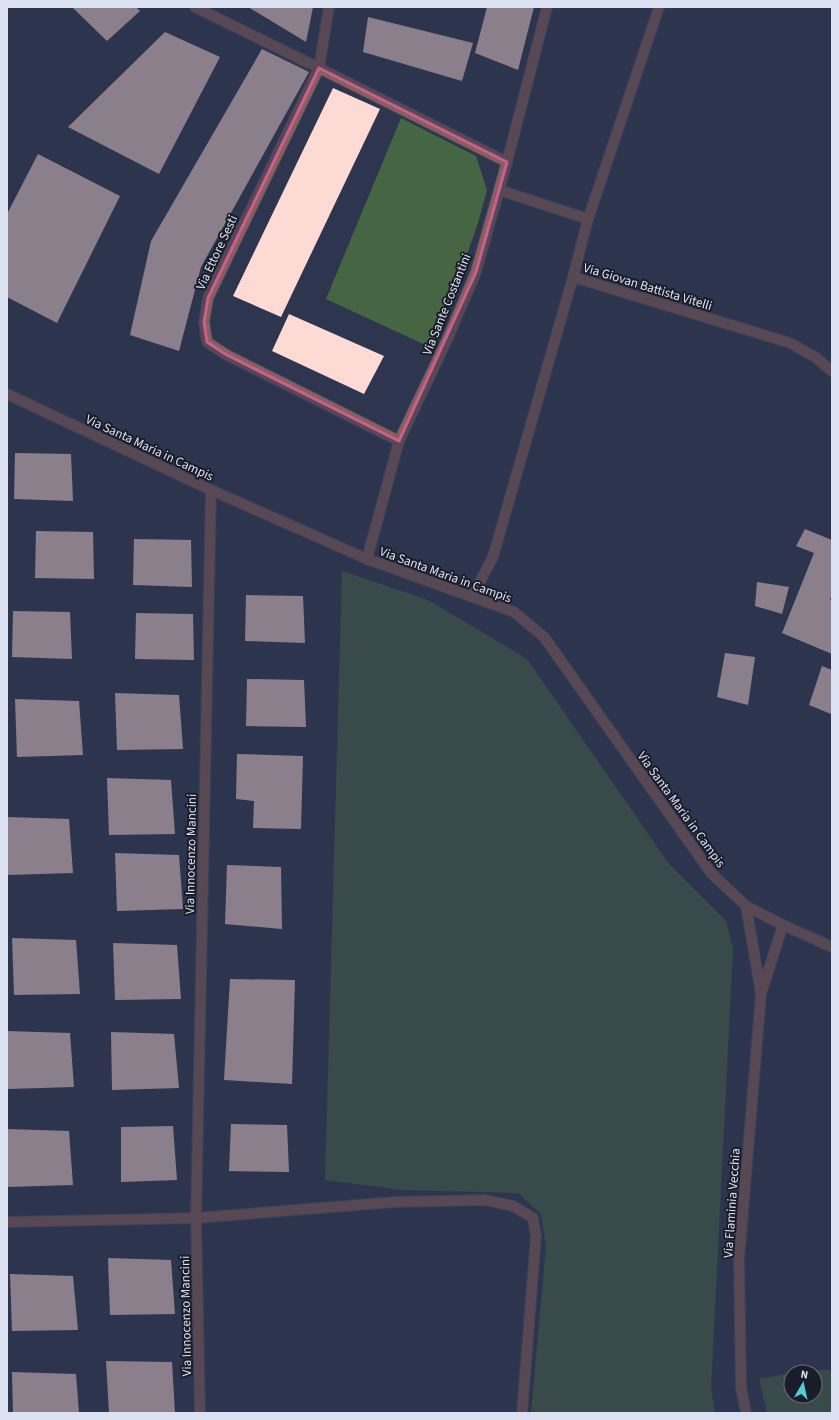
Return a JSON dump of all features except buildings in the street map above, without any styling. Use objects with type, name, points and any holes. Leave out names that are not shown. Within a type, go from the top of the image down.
[{"type":"street","points":[[195,7],[507,162]]},
{"type":"street","points":[[319,68],[329,7]]},
{"type":"street","name":"Via Sante Costantini","points":[[367,559],[399,441],[448,338],[476,272],[507,162],[547,7]]},
{"type":"street","name":"Via Giovan Battista Vitelli","points":[[659,7],[588,219],[573,277],[790,343],[814,357],[832,371]]},
{"type":"street","name":"Via Ettore Sesti","points":[[319,68],[208,298],[204,322],[207,342],[225,354],[399,441]]},
{"type":"street","points":[[499,190],[588,219]]},
{"type":"street","points":[[472,597],[493,557],[573,277]]},
{"type":"street","name":"Via Santa Maria in Campis","points":[[7,394],[211,490],[367,559],[514,612],[544,638],[711,873],[746,906],[783,925],[832,947]]},
{"type":"street","name":"Via Innocenzo Mancini","points":[[200,1413],[196,1218],[211,490]]},
{"type":"street","name":"Via Flaminia Vecchia","points":[[746,906],[761,994]]},
{"type":"street","name":"Via Flaminia Vecchia","points":[[746,1413],[741,1387],[740,1260],[761,994],[783,925]]},
{"type":"street","points":[[7,1222],[196,1218],[402,1202],[485,1200],[513,1206],[533,1218],[536,1236],[522,1413]]},
{"type":"highlighted area","points":[[319,68],[507,162],[476,272],[399,441],[225,354],[207,342],[204,322],[208,298]]},
{"type":"green space","points":[[401,118],[476,156],[487,190],[478,223],[434,349],[326,299]]},
{"type":"green space","points":[[342,571],[428,600],[527,659],[669,864],[726,921],[733,949],[711,1388],[715,1413],[531,1413],[546,1247],[541,1214],[518,1193],[403,1190],[325,1180]]},
{"type":"green space","points":[[823,1370],[832,1370],[832,1413],[767,1413],[759,1379],[783,1374],[783,1404],[823,1404]]}]
